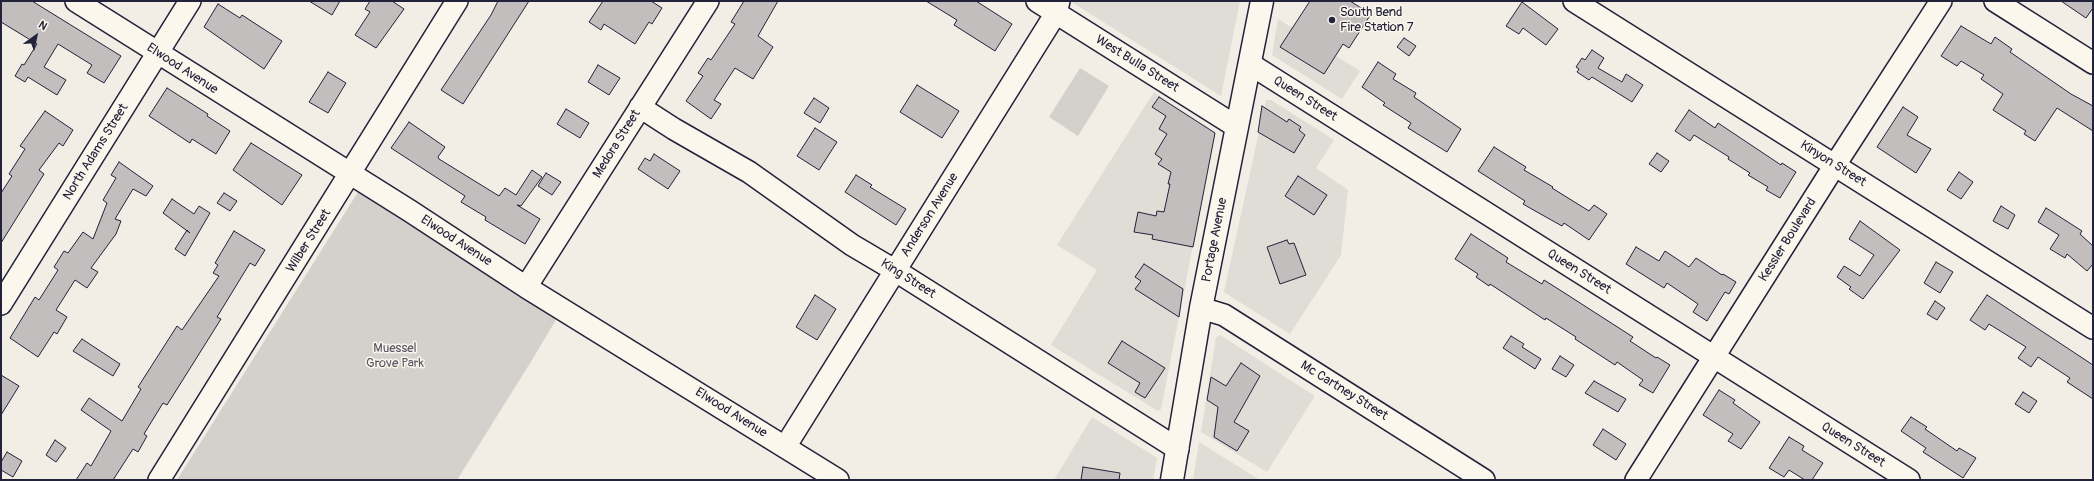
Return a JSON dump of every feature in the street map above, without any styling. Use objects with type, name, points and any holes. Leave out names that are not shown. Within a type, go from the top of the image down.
[{"type":"main road","name":"Portage Avenue","points":[[1172,480],[1201,308],[1262,1]]},
{"type":"street","name":"Elwood Avenue","points":[[76,1],[526,287],[838,480]]},
{"type":"street","name":"North Adams Street","points":[[1,304],[190,1]]},
{"type":"street","name":"Wilber Street","points":[[160,480],[326,213],[348,173],[457,1]]},
{"type":"street","name":"Medora Street","points":[[526,287],[708,1]]},
{"type":"street","name":"West Bulla Street","points":[[1037,1],[1058,7],[1237,127]]},
{"type":"street","name":"Kinyon Street","points":[[1574,1],[2093,328]]},
{"type":"street","name":"Kessler Boulevard","points":[[1636,480],[1834,165],[1941,1]]},
{"type":"street","points":[[1995,1],[2093,63]]},
{"type":"street","name":"Anderson Avenue","points":[[785,447],[896,271],[1058,7]]},
{"type":"street","name":"Queen Street","points":[[1250,64],[1909,480]]},
{"type":"street","name":"King Street","points":[[640,107],[674,129],[749,172],[852,245],[896,271],[1178,450]]},
{"type":"street","name":"Mc Cartney Street","points":[[1201,308],[1224,315],[1484,480]]},
{"type":"shaded area","points":[[1073,1],[1240,1],[1221,96],[1073,3]]},
{"type":"shaded area","points":[[1278,19],[1360,71],[1342,99],[1272,55]]},
{"type":"shaded area","points":[[1154,92],[1215,132],[1161,409],[1158,411],[1051,345],[1097,270],[1057,245]]},
{"type":"shaded area","points":[[1266,100],[1271,100],[1334,140],[1316,168],[1348,190],[1341,255],[1290,334],[1224,292]]},
{"type":"shaded area","points":[[1220,335],[1315,396],[1267,472],[1201,432],[1216,338]]},
{"type":"shaded area","points":[[1092,417],[1157,458],[1153,480],[1054,480]]},
{"type":"shaded area","points":[[1199,442],[1260,480],[1193,480]]},
{"type":"green space","points":[[1080,68],[1109,86],[1078,136],[1049,117]]},
{"type":"green space","name":"Muessel Grove Park","points":[[358,192],[557,318],[457,480],[177,480]]},
{"type":"building","points":[[1,1],[32,1],[121,56],[104,83],[87,73],[92,65],[58,44],[44,67],[66,80],[57,95],[28,77],[25,82],[15,76],[37,44],[1,22]]},
{"type":"building","points":[[309,1],[340,1],[332,15]]},
{"type":"building","points":[[370,1],[392,1],[404,9],[376,48],[355,35],[370,12],[365,9]]},
{"type":"building","points":[[498,1],[529,1],[463,104],[441,90],[491,15]]},
{"type":"building","points":[[603,1],[651,1],[662,8],[652,24],[649,22],[635,44],[604,24],[601,30],[589,22]]},
{"type":"building","points":[[744,1],[778,1],[758,36],[773,47],[753,79],[735,68],[714,100],[721,104],[711,119],[686,101],[703,76],[698,73],[708,58],[711,60],[735,24],[731,22]]},
{"type":"building","points":[[926,1],[976,1],[1012,24],[995,51],[954,25],[957,20]]},
{"type":"building","points":[[1310,1],[1350,1],[1371,14],[1349,48],[1343,44],[1324,74],[1280,47]]},
{"type":"building","points":[[2061,1],[2093,1],[2093,8],[2086,18]]},
{"type":"building","points":[[1522,2],[1558,29],[1546,45],[1523,28],[1519,34],[1506,26]]},
{"type":"building","points":[[218,4],[240,18],[242,15],[282,41],[264,69],[204,27]]},
{"type":"building","points":[[1961,26],[1991,44],[1995,37],[2012,49],[2010,52],[2071,94],[2093,106],[2093,131],[2057,108],[2035,141],[2024,134],[2026,131],[1993,110],[2003,94],[1981,79],[1984,75],[1961,61],[1957,66],[1941,56]]},
{"type":"building","points":[[1404,38],[1416,46],[1409,56],[1397,47]]},
{"type":"building","points":[[1592,50],[1604,58],[1598,68],[1622,82],[1626,74],[1643,85],[1632,102],[1592,77],[1589,80],[1577,72],[1579,69],[1576,67],[1582,58],[1585,60]]},
{"type":"building","points":[[1378,62],[1396,74],[1393,79],[1416,93],[1414,97],[1461,129],[1447,152],[1408,128],[1411,123],[1383,105],[1385,103],[1362,87]]},
{"type":"building","points":[[598,65],[620,78],[609,95],[588,82]]},
{"type":"building","points":[[328,72],[346,83],[328,113],[309,102]]},
{"type":"building","points":[[917,85],[959,111],[942,138],[900,112]]},
{"type":"building","points":[[167,88],[208,114],[207,116],[230,131],[216,154],[192,139],[190,143],[149,116]]},
{"type":"building","points":[[1159,97],[1215,133],[1193,247],[1152,239],[1153,235],[1134,232],[1138,212],[1156,216],[1157,211],[1164,212],[1170,184],[1168,184],[1171,172],[1158,164],[1162,159],[1155,154],[1167,134],[1159,129],[1166,116],[1152,107]]},
{"type":"building","points":[[814,98],[829,108],[820,123],[804,113]]},
{"type":"building","points":[[1262,106],[1287,122],[1289,119],[1301,127],[1299,130],[1305,135],[1294,153],[1258,132]]},
{"type":"building","points":[[1903,107],[1918,117],[1907,135],[1931,149],[1916,173],[1877,147]]},
{"type":"building","points":[[566,109],[589,123],[580,138],[557,124]]},
{"type":"building","points":[[1689,110],[1715,128],[1718,123],[1781,165],[1782,163],[1796,172],[1780,198],[1766,190],[1768,187],[1748,175],[1750,173],[1728,159],[1729,157],[1694,135],[1690,141],[1675,131]]},
{"type":"building","points":[[45,111],[73,130],[63,146],[59,143],[39,170],[44,174],[1,243],[1,193],[12,176],[9,174],[25,149],[20,146]]},
{"type":"building","points":[[409,122],[445,147],[438,157],[439,159],[499,196],[505,188],[516,195],[532,170],[542,177],[521,206],[517,205],[540,219],[525,244],[485,220],[486,217],[461,202],[465,196],[391,148]]},
{"type":"building","points":[[815,128],[837,142],[819,170],[797,156]]},
{"type":"building","points":[[251,143],[302,175],[282,205],[233,170]]},
{"type":"building","points":[[1494,147],[1526,167],[1524,170],[1589,211],[1594,205],[1607,214],[1589,240],[1564,223],[1562,226],[1523,204],[1525,201],[1478,171]]},
{"type":"building","points":[[1657,153],[1669,161],[1661,172],[1649,164]]},
{"type":"building","points":[[654,154],[680,171],[668,189],[638,169],[645,158],[650,161]]},
{"type":"building","points":[[119,162],[153,186],[146,196],[133,189],[115,219],[121,221],[116,234],[91,268],[98,272],[87,288],[75,280],[56,310],[67,317],[57,334],[54,332],[38,357],[10,338],[35,297],[39,300],[58,270],[54,267],[64,251],[68,253],[83,232],[93,239],[107,203],[103,200],[116,178],[111,175]]},
{"type":"building","points":[[1959,172],[1973,182],[1961,199],[1947,190]]},
{"type":"building","points":[[546,173],[561,182],[552,195],[538,186]]},
{"type":"building","points":[[856,175],[872,185],[870,187],[906,209],[896,225],[845,192]]},
{"type":"building","points":[[1298,176],[1327,195],[1314,215],[1285,196]]},
{"type":"building","points":[[224,193],[237,201],[230,211],[217,203]]},
{"type":"building","points":[[172,199],[194,214],[199,206],[210,213],[185,256],[175,249],[187,231],[163,213]]},
{"type":"building","points":[[2001,206],[2015,215],[2008,229],[1993,221]]},
{"type":"building","points":[[2046,208],[2082,231],[2080,234],[2093,246],[2093,264],[2087,271],[2067,254],[2065,258],[2050,249],[2059,235],[2038,222]]},
{"type":"building","points":[[1860,221],[1900,250],[1863,299],[1849,289],[1851,287],[1837,277],[1844,266],[1860,276],[1874,255],[1849,239]]},
{"type":"building","points":[[234,231],[265,250],[255,266],[250,263],[217,317],[221,319],[167,405],[163,403],[144,434],[147,436],[138,452],[133,449],[113,480],[76,480],[87,463],[91,466],[111,431],[81,410],[89,398],[122,421],[141,389],[138,387],[177,326],[182,330],[219,276],[213,273],[218,265],[215,263]]},
{"type":"building","points":[[1471,234],[1508,258],[1506,262],[1542,284],[1544,280],[1633,337],[1630,341],[1656,358],[1657,357],[1670,365],[1653,393],[1639,385],[1643,380],[1617,362],[1615,365],[1546,318],[1545,320],[1490,284],[1489,286],[1476,277],[1478,274],[1455,259]]},
{"type":"building","points":[[1287,240],[1289,244],[1294,243],[1306,275],[1280,284],[1267,247]]},
{"type":"building","points":[[1636,247],[1659,261],[1665,251],[1689,267],[1696,258],[1722,275],[1723,274],[1736,282],[1729,294],[1725,292],[1707,321],[1693,312],[1698,304],[1667,283],[1664,288],[1626,264]]},
{"type":"building","points":[[1936,262],[1953,272],[1940,293],[1924,283]]},
{"type":"building","points":[[1144,264],[1183,289],[1179,317],[1135,289],[1141,281],[1135,277]]},
{"type":"building","points":[[815,295],[836,309],[817,340],[796,327]]},
{"type":"building","points":[[1987,295],[2093,365],[2093,399],[2067,382],[2070,378],[2038,357],[2031,367],[2018,358],[2026,347],[1989,324],[1985,330],[1970,320]]},
{"type":"building","points":[[1935,301],[1945,308],[1937,320],[1927,314]]},
{"type":"building","points":[[1511,336],[1524,344],[1522,347],[1541,359],[1535,369],[1503,348]]},
{"type":"building","points":[[82,339],[120,364],[113,376],[73,351]]},
{"type":"building","points":[[1122,341],[1165,368],[1145,398],[1135,392],[1140,383],[1108,363]]},
{"type":"building","points":[[1560,356],[1574,365],[1566,377],[1552,369]]},
{"type":"building","points":[[1241,363],[1260,376],[1234,422],[1249,431],[1237,451],[1214,437],[1218,407],[1207,400],[1211,377],[1226,386]]},
{"type":"building","points":[[1,375],[19,386],[1,415]]},
{"type":"building","points":[[1594,381],[1626,399],[1618,412],[1585,393]]},
{"type":"building","points":[[1719,390],[1735,400],[1733,403],[1760,422],[1741,449],[1728,441],[1733,434],[1703,415]]},
{"type":"building","points":[[2023,392],[2037,401],[2029,413],[2015,404]]},
{"type":"building","points":[[1911,417],[1927,427],[1925,429],[1957,451],[1959,448],[1976,458],[1963,478],[1923,452],[1926,448],[1901,431]]},
{"type":"building","points":[[1603,429],[1626,444],[1616,460],[1593,445]]},
{"type":"building","points":[[1789,437],[1804,446],[1802,450],[1823,463],[1812,480],[1805,480],[1789,470],[1784,477],[1769,468]]},
{"type":"building","points":[[55,440],[66,448],[56,462],[46,455]]},
{"type":"building","points":[[7,452],[22,461],[13,477],[1,470],[1,462]]},
{"type":"building","points":[[1083,467],[1120,473],[1119,480],[1081,480]]},
{"type":"place","name":"South Bend Fire Station 7","points":[[1332,20]]}]
